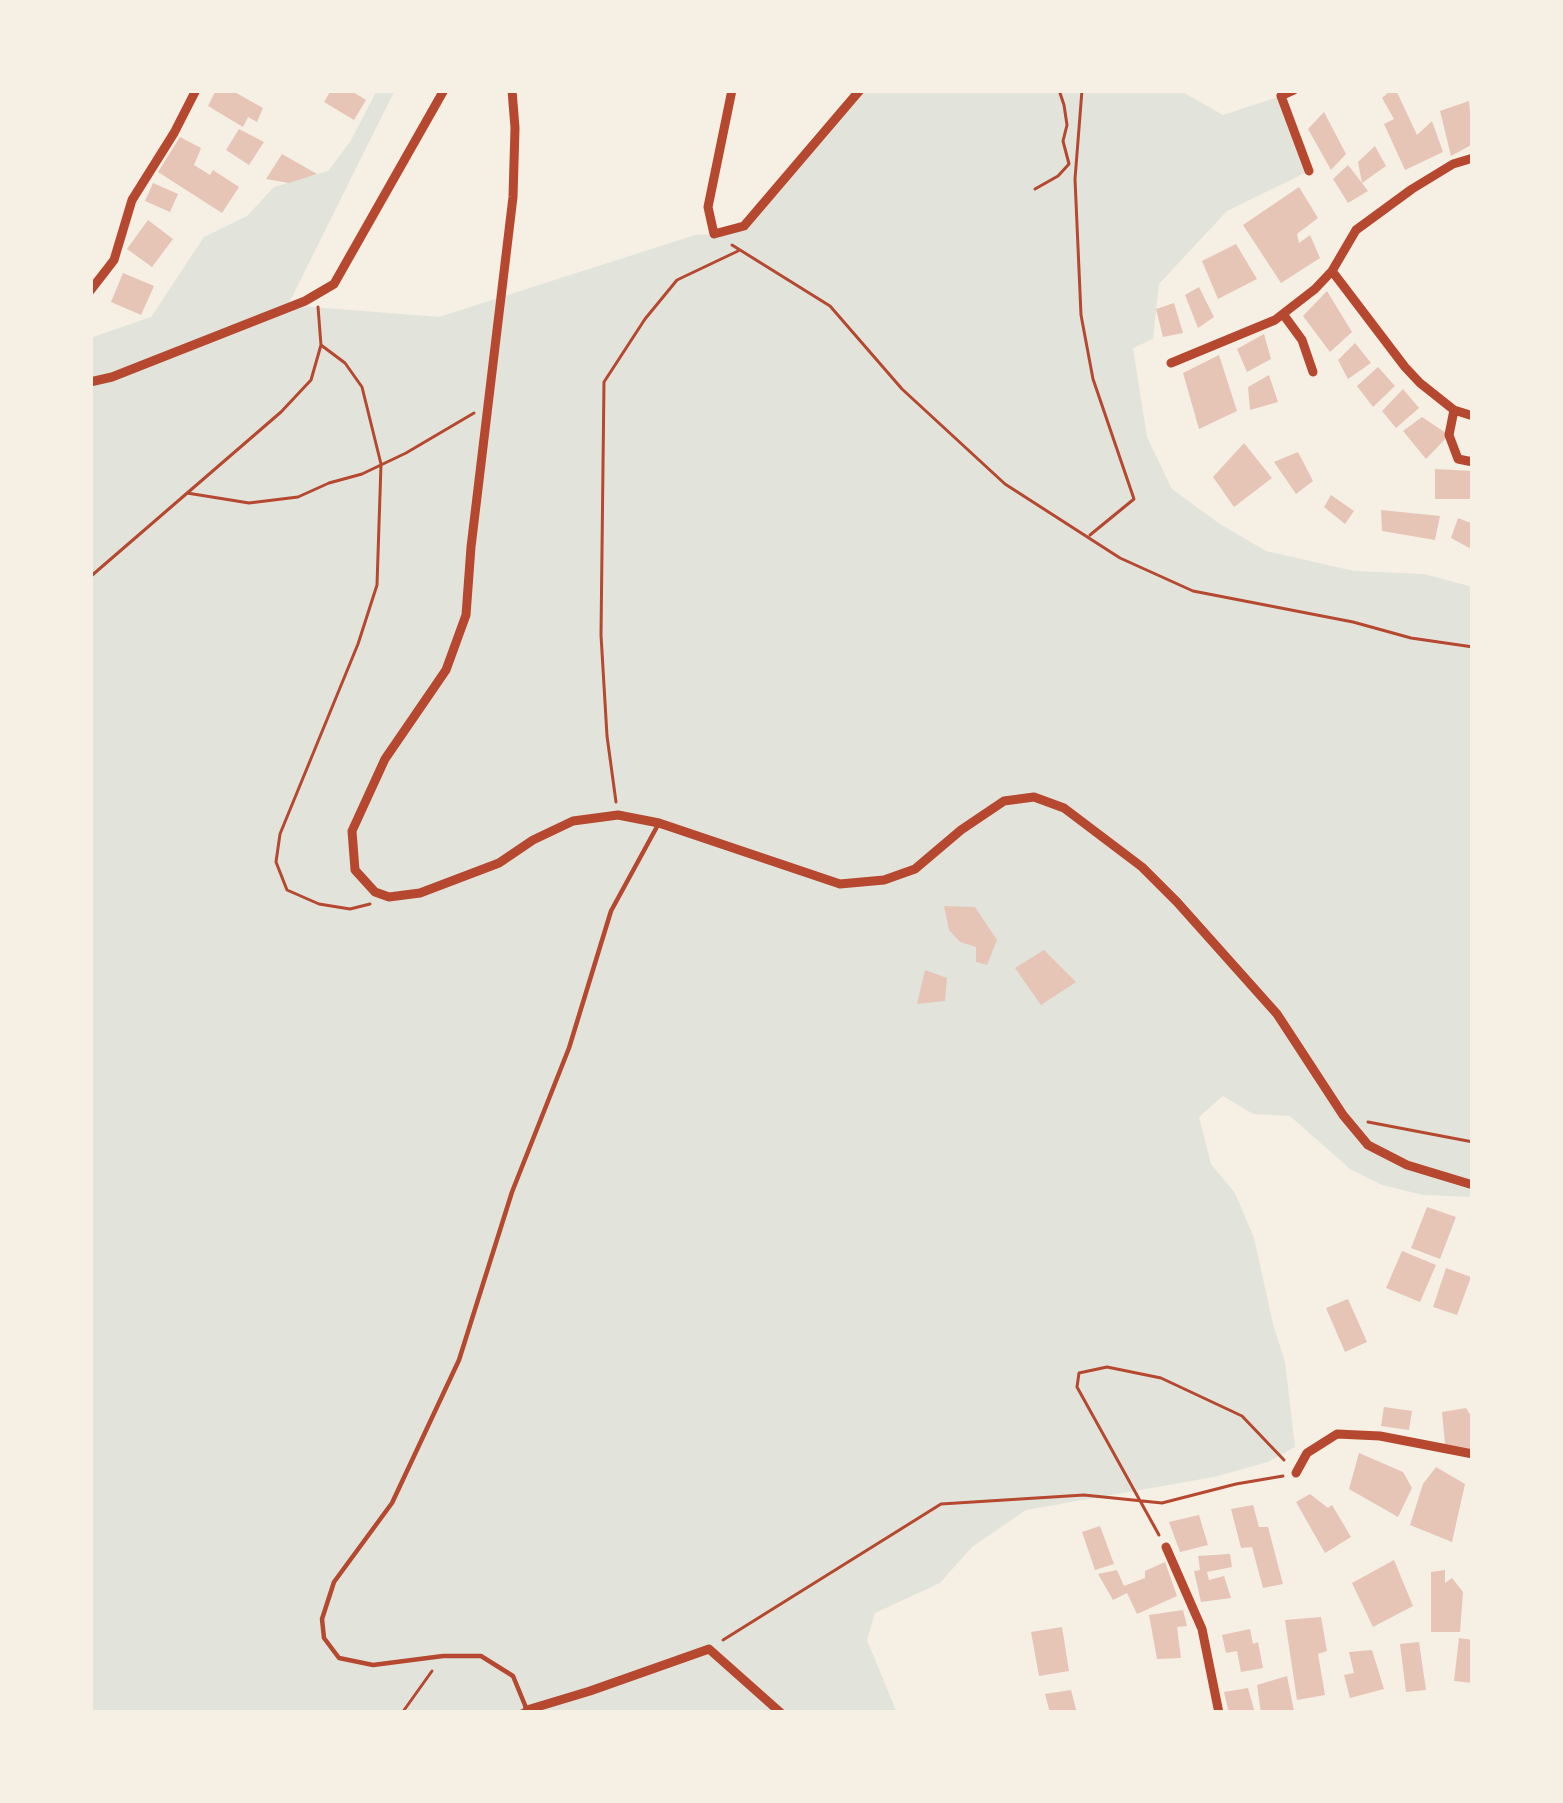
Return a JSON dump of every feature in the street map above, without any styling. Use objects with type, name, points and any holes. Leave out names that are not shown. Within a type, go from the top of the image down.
[{"type":"street","points":[[90,291],[114,260],[132,200],[196,90]]},
{"type":"street","points":[[90,382],[175,352],[334,284],[444,90]]},
{"type":"street","points":[[512,90],[513,197],[466,615],[446,670],[386,759],[352,831],[355,870],[375,892],[389,897],[420,893],[500,863],[573,821],[618,815],[659,823],[840,884],[884,880],[916,869],[1004,801],[1034,797],[1064,808],[1142,866],[1177,902],[1277,1014],[1343,1115],[1369,1144],[1407,1165],[1473,1185]]},
{"type":"street","points":[[732,90],[708,207],[714,234],[744,226],[860,90]]},
{"type":"street","points":[[1294,90],[1281,96],[1309,171]]},
{"type":"street","points":[[1171,363],[1283,314],[1332,271],[1356,230],[1426,180],[1473,158]]},
{"type":"street","points":[[1332,271],[1420,383],[1454,410],[1473,416]]},
{"type":"street","points":[[1283,314],[1302,340],[1313,372]]},
{"type":"street","points":[[1454,410],[1449,435],[1458,459],[1473,462]]},
{"type":"street","points":[[1296,1474],[1307,1453],[1336,1434],[1380,1436],[1473,1454]]},
{"type":"street","points":[[1166,1546],[1202,1629],[1219,1713]]},
{"type":"street","points":[[523,1711],[709,1648],[781,1713]]},
{"type":"lane","points":[[523,1711],[513,1676],[481,1656],[374,1665],[339,1658],[325,1638],[322,1619],[334,1582],[392,1503],[459,1360],[512,1192],[569,1048],[611,911],[659,823]]},
{"type":"path","points":[[1035,189],[1069,164],[1063,141],[1067,125],[1058,90]]},
{"type":"path","points":[[1082,90],[1075,179],[1081,315],[1093,379],[1134,500],[1088,536]]},
{"type":"path","points":[[714,234],[830,306],[902,389],[1005,484],[1120,558],[1192,591],[1473,647]]},
{"type":"path","points":[[618,815],[601,634],[604,382],[677,280],[740,250]]},
{"type":"path","points":[[90,577],[311,380],[321,345],[317,294]]},
{"type":"path","points":[[321,345],[345,363],[362,387],[381,464],[377,585],[358,644],[280,834],[275,862],[286,890],[319,904],[350,909],[389,897]]},
{"type":"path","points":[[185,493],[249,503],[298,497],[406,453],[487,407]]},
{"type":"path","points":[[1343,1115],[1473,1142]]},
{"type":"path","points":[[1166,1546],[1077,1387],[1079,1373],[1107,1367],[1161,1378],[1242,1416],[1296,1474]]},
{"type":"path","points":[[709,1648],[941,1504],[1084,1495],[1162,1504],[1296,1474]]},
{"type":"path","points":[[401,1713],[442,1656]]},
{"type":"shaded area","points":[[377,90],[395,90],[288,305],[439,317],[695,235],[744,226],[860,90],[1179,90],[1223,115],[1281,96],[1309,171],[1227,211],[1159,284],[1153,339],[1133,348],[1147,437],[1172,489],[1266,551],[1354,571],[1424,574],[1473,587],[1473,1197],[1423,1195],[1382,1185],[1350,1169],[1290,1116],[1253,1114],[1223,1096],[1199,1117],[1211,1164],[1235,1193],[1254,1238],[1285,1362],[1295,1447],[1268,1462],[1214,1477],[1026,1510],[972,1547],[940,1583],[875,1613],[867,1640],[897,1713],[90,1713],[90,338],[151,317],[204,237],[247,216],[274,187],[328,171],[350,142]]},
{"type":"building","points":[[216,90],[231,90],[263,108],[257,122],[248,117],[243,127],[208,106]]},
{"type":"building","points":[[331,90],[350,90],[366,100],[354,120],[324,102]]},
{"type":"building","points":[[1396,90],[1417,135],[1432,121],[1443,152],[1405,170],[1384,124],[1394,119],[1382,98]]},
{"type":"building","points":[[1469,101],[1473,144],[1451,156],[1440,111]]},
{"type":"building","points":[[1324,112],[1346,154],[1331,170],[1308,129]]},
{"type":"building","points":[[239,129],[264,142],[249,165],[226,150]]},
{"type":"building","points":[[180,137],[201,148],[194,165],[210,175],[213,170],[239,187],[222,213],[158,172]]},
{"type":"building","points":[[1375,146],[1386,166],[1362,183],[1358,162]]},
{"type":"building","points":[[282,154],[317,174],[289,183],[266,179]]},
{"type":"building","points":[[1348,165],[1368,191],[1348,203],[1333,179]]},
{"type":"building","points":[[153,183],[178,194],[170,212],[145,201]]},
{"type":"building","points":[[1299,187],[1318,218],[1297,234],[1299,243],[1310,235],[1320,258],[1281,283],[1243,225]]},
{"type":"building","points":[[148,220],[173,239],[152,267],[127,249]]},
{"type":"building","points":[[1236,244],[1257,279],[1218,299],[1202,261]]},
{"type":"building","points":[[123,273],[154,286],[141,315],[111,302]]},
{"type":"building","points":[[1199,287],[1214,317],[1198,328],[1185,295]]},
{"type":"building","points":[[1327,291],[1352,332],[1330,352],[1303,316]]},
{"type":"building","points":[[1174,303],[1183,333],[1163,337],[1156,309]]},
{"type":"building","points":[[1264,334],[1271,359],[1247,372],[1237,349]]},
{"type":"building","points":[[1355,343],[1371,363],[1348,379],[1338,360]]},
{"type":"building","points":[[1219,355],[1237,411],[1199,429],[1183,373]]},
{"type":"building","points":[[1378,367],[1395,386],[1373,407],[1357,386]]},
{"type":"building","points":[[1269,375],[1278,402],[1250,410],[1248,387]]},
{"type":"building","points":[[1403,389],[1419,408],[1396,428],[1382,411]]},
{"type":"building","points":[[1422,417],[1449,435],[1426,459],[1403,431]]},
{"type":"building","points":[[1244,443],[1272,478],[1234,507],[1213,477]]},
{"type":"building","points":[[1298,452],[1313,481],[1296,494],[1274,462]]},
{"type":"building","points":[[1435,469],[1473,471],[1470,499],[1435,499]]},
{"type":"building","points":[[1331,495],[1354,511],[1345,524],[1324,507]]},
{"type":"building","points":[[1381,510],[1440,516],[1435,540],[1382,531]]},
{"type":"building","points":[[1458,518],[1473,524],[1473,550],[1451,538]]},
{"type":"building","points":[[944,906],[975,907],[997,940],[987,965],[976,962],[976,947],[960,942],[949,930]]},
{"type":"building","points":[[1044,950],[1076,982],[1041,1005],[1015,968]]},
{"type":"building","points":[[925,970],[947,978],[945,1001],[917,1004]]},
{"type":"building","points":[[1427,1207],[1456,1217],[1440,1259],[1411,1248]]},
{"type":"building","points":[[1402,1251],[1436,1265],[1420,1302],[1386,1288]]},
{"type":"building","points":[[1446,1268],[1471,1277],[1457,1315],[1433,1307]]},
{"type":"building","points":[[1348,1299],[1367,1342],[1345,1352],[1326,1308]]},
{"type":"building","points":[[1384,1407],[1412,1411],[1409,1430],[1381,1426]]},
{"type":"building","points":[[1466,1408],[1473,1419],[1473,1449],[1445,1444],[1442,1412]]},
{"type":"building","points":[[1359,1453],[1403,1472],[1412,1488],[1398,1517],[1349,1489]]},
{"type":"building","points":[[1436,1467],[1465,1484],[1452,1542],[1410,1525],[1423,1484]]},
{"type":"building","points":[[1310,1494],[1328,1508],[1332,1505],[1351,1537],[1325,1553],[1296,1502]]},
{"type":"building","points":[[1253,1505],[1259,1527],[1268,1527],[1283,1584],[1263,1588],[1252,1547],[1241,1548],[1231,1509]]},
{"type":"building","points":[[1199,1515],[1208,1545],[1180,1552],[1169,1522]]},
{"type":"building","points":[[1100,1526],[1114,1564],[1095,1570],[1082,1532]]},
{"type":"building","points":[[1230,1554],[1232,1567],[1207,1572],[1209,1580],[1224,1576],[1231,1598],[1201,1602],[1194,1571],[1200,1570],[1198,1556]]},
{"type":"building","points":[[1394,1560],[1413,1606],[1373,1627],[1352,1583]]},
{"type":"building","points":[[1165,1562],[1177,1596],[1137,1614],[1127,1593],[1113,1600],[1098,1574],[1117,1570],[1124,1586],[1145,1578],[1145,1571]]},
{"type":"building","points":[[1445,1570],[1445,1583],[1452,1578],[1463,1592],[1460,1632],[1431,1632],[1431,1572]]},
{"type":"building","points":[[1183,1610],[1187,1626],[1177,1627],[1181,1658],[1157,1659],[1149,1615]]},
{"type":"building","points":[[1321,1617],[1327,1651],[1318,1654],[1325,1695],[1297,1700],[1285,1620]]},
{"type":"building","points":[[1062,1627],[1069,1671],[1039,1676],[1031,1632]]},
{"type":"building","points":[[1250,1629],[1263,1668],[1241,1672],[1237,1651],[1226,1653],[1222,1635]]},
{"type":"building","points":[[1459,1638],[1473,1640],[1473,1683],[1454,1681]]},
{"type":"building","points":[[1419,1642],[1426,1690],[1406,1692],[1400,1644]]},
{"type":"building","points":[[1372,1650],[1384,1689],[1350,1698],[1344,1675],[1354,1673],[1349,1652]]},
{"type":"building","points":[[1287,1676],[1294,1711],[1261,1713],[1257,1685]]},
{"type":"building","points":[[1248,1688],[1255,1713],[1229,1713],[1224,1692]]},
{"type":"building","points":[[1071,1690],[1077,1713],[1050,1713],[1045,1694]]}]
